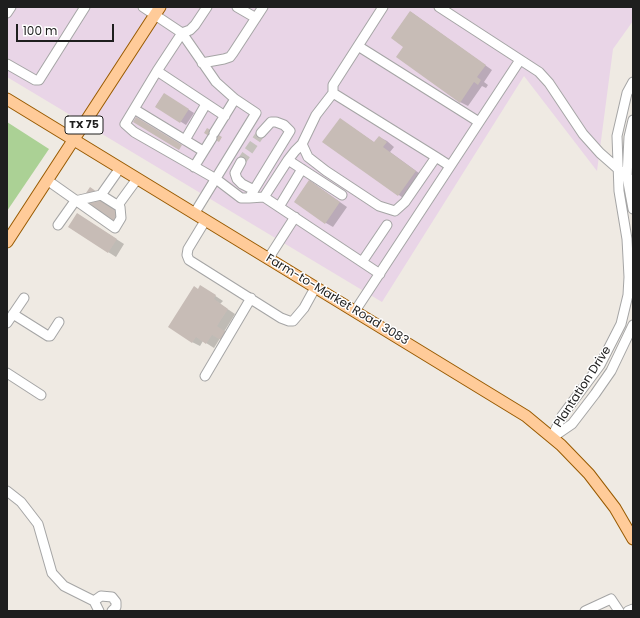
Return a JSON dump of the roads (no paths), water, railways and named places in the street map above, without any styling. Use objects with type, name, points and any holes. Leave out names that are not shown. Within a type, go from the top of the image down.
[{"type":"main road","name":"TX 75","points":[[7,242],[158,11]]},
{"type":"main road","name":"Farm-to-Market Road 3083","points":[[7,99],[526,416],[561,445],[589,474],[615,508],[633,539]]},
{"type":"street","points":[[7,13],[11,7]]},
{"type":"street","points":[[7,64],[34,80],[39,80],[84,7]]},
{"type":"street","points":[[143,7],[158,11],[182,33],[216,82],[235,99],[256,113],[194,214]]},
{"type":"street","points":[[207,7],[195,25],[190,30],[182,33],[125,124],[134,132],[216,179],[241,198],[264,197],[380,274]]},
{"type":"street","points":[[237,7],[256,18]]},
{"type":"street","points":[[202,63],[230,57],[263,7]]},
{"type":"street","points":[[264,197],[294,151],[302,144],[316,115],[333,93],[333,84],[383,7]]},
{"type":"street","points":[[439,7],[539,72],[549,83],[583,134],[600,153],[630,180]]},
{"type":"street","points":[[358,46],[479,122]]},
{"type":"street","points":[[355,311],[520,60]]},
{"type":"street","points":[[157,71],[224,116]]},
{"type":"street","name":"Plantation Drive","points":[[552,437],[563,415],[600,365],[621,324],[631,296],[627,247],[619,191],[617,136],[627,93],[633,82]]},
{"type":"street","points":[[333,93],[450,166]]},
{"type":"street","points":[[194,167],[235,99]]},
{"type":"street","points":[[185,140],[206,104]]},
{"type":"street","points":[[134,109],[203,151]]},
{"type":"street","points":[[633,120],[629,138],[630,180],[633,209]]},
{"type":"street","points":[[249,198],[290,131],[284,125],[271,122],[260,133]]},
{"type":"street","points":[[302,144],[308,158],[326,171],[379,206],[395,211],[404,202],[436,157]]},
{"type":"street","points":[[288,160],[342,195]]},
{"type":"street","points":[[241,162],[235,173],[237,179],[242,184],[254,190]]},
{"type":"street","points":[[58,225],[75,201],[101,195],[120,168]]},
{"type":"street","points":[[279,207],[302,169]]},
{"type":"street","points":[[118,205],[137,179]]},
{"type":"street","points":[[47,180],[115,228],[121,218],[120,207],[101,195]]},
{"type":"street","points":[[268,259],[295,217]]},
{"type":"street","points":[[205,221],[188,249],[186,255],[189,260],[281,318],[293,321],[304,308],[315,288]]},
{"type":"street","points":[[362,262],[387,225]]},
{"type":"street","points":[[7,323],[24,298]]},
{"type":"street","points":[[204,376],[251,298]]},
{"type":"street","points":[[13,314],[48,336],[50,336],[59,322]]},
{"type":"street","name":"Plantation Drive","points":[[552,437],[572,424],[595,394],[611,371],[633,325]]},
{"type":"street","points":[[7,373],[42,395]]},
{"type":"street","points":[[7,491],[21,502],[38,524],[52,573],[64,586],[94,601],[99,611]]},
{"type":"street","points":[[94,601],[101,596],[112,597],[116,602],[116,607],[112,611]]},
{"type":"street","points":[[585,611],[611,599],[619,611]]},
{"type":"street","points":[[628,611],[633,609]]},
{"type":"tunnel","points":[[241,162],[261,133]]}]
